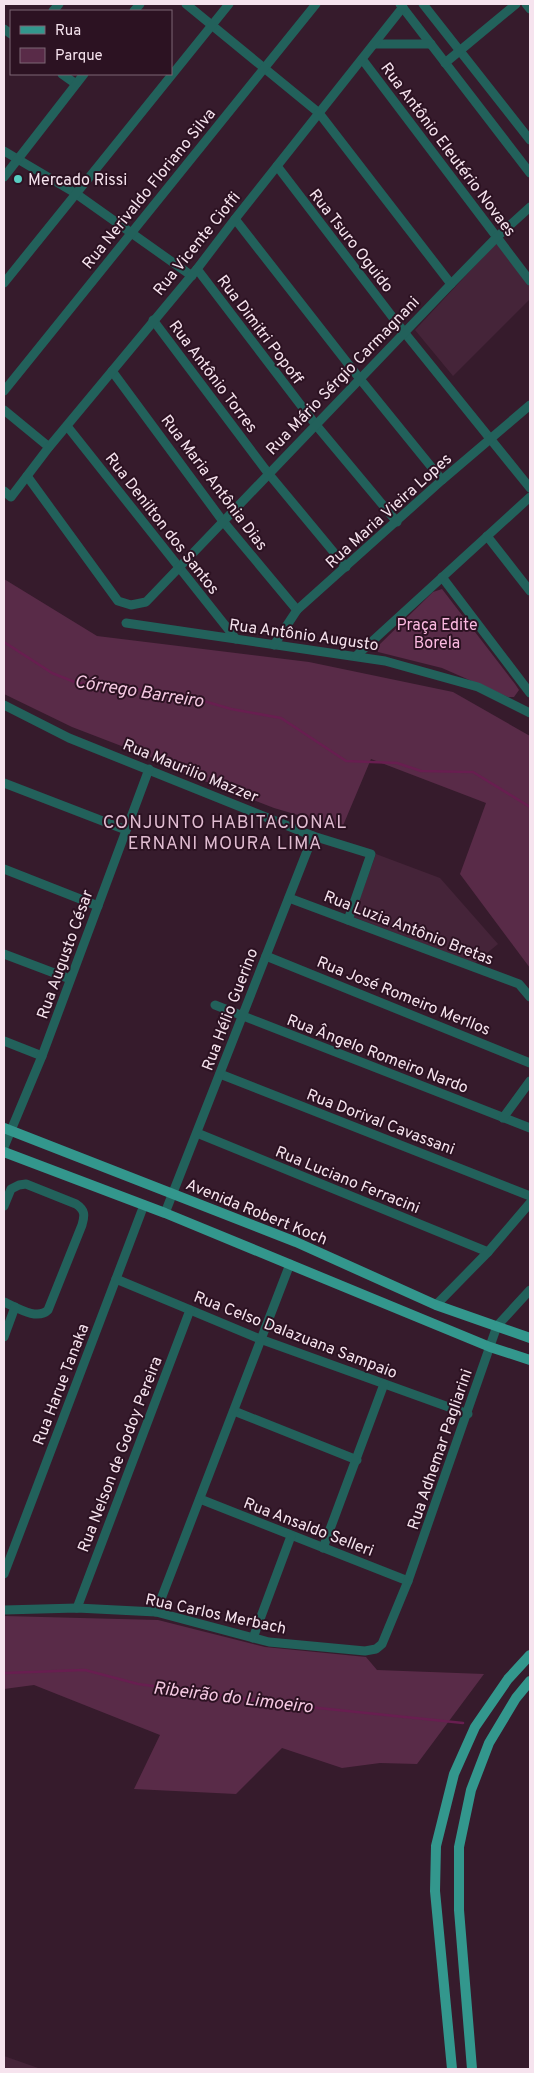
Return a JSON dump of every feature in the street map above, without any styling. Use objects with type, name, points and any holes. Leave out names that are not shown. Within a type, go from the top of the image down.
[{"type":"main road","name":"Avenida Robert Koch","points":[[8,1130],[296,1242],[436,1305],[530,1338]]},
{"type":"main road","points":[[4,1152],[165,1213],[490,1347],[530,1360]]},
{"type":"main road","points":[[452,2069],[435,1891],[436,1846],[454,1774],[475,1727],[508,1679],[530,1655]]},
{"type":"main road","points":[[472,2069],[459,1910],[459,1847],[471,1790],[488,1743],[530,1681]]},
{"type":"street","points":[[186,4],[319,113],[451,284]]},
{"type":"street","points":[[172,75],[230,4]]},
{"type":"street","name":"Rua Nerivaldo Floriano Silva","points":[[4,391],[316,4]]},
{"type":"street","points":[[423,4],[530,140]]},
{"type":"street","points":[[445,63],[516,4]]},
{"type":"street","points":[[526,4],[530,9]]},
{"type":"street","points":[[402,6],[530,173]]},
{"type":"street","name":"Rua Vicente Cioffi","points":[[7,494],[27,476],[153,320],[194,273],[402,6]]},
{"type":"street","points":[[374,44],[431,44]]},
{"type":"street","name":"Rua Antônio Eleutério Novaes","points":[[362,58],[530,281]]},
{"type":"street","points":[[63,75],[76,84]]},
{"type":"street","points":[[4,177],[83,75]]},
{"type":"street","points":[[4,283],[172,75]]},
{"type":"street","name":"Rua Dimitri Popoff","points":[[4,151],[75,193],[194,273],[397,522]]},
{"type":"street","name":"Rua Tsuro Oguido","points":[[277,166],[404,332],[530,488]]},
{"type":"street","name":"Rua Mário Sérgio Carmagnani","points":[[27,476],[118,601],[132,605],[146,602],[177,567],[404,332],[497,237],[530,207]]},
{"type":"street","points":[[235,219],[442,480]]},
{"type":"street","name":"Rua Antônio Torres","points":[[153,320],[268,473],[346,567]]},
{"type":"street","name":"Rua Maria Antônia Dias","points":[[112,371],[222,520],[297,610]]},
{"type":"street","name":"Rua Maria Vieira Lopes","points":[[274,645],[297,610],[442,480],[492,440],[530,405]]},
{"type":"street","points":[[4,410],[49,447]]},
{"type":"street","name":"Rua Denilton dos Santos","points":[[67,426],[236,639]]},
{"type":"street","points":[[356,656],[530,497]]},
{"type":"street","points":[[487,536],[530,591]]},
{"type":"street","points":[[442,577],[530,692]]},
{"type":"street","name":"Rua Antônio Augusto","points":[[126,623],[385,661],[478,687],[530,713]]},
{"type":"street","name":"Rua Maurilio Mazzer","points":[[4,705],[69,738],[313,836],[370,854],[348,920]]},
{"type":"street","name":"Rua Augusto César","points":[[4,1147],[8,1130],[42,1056],[149,769]]},
{"type":"street","points":[[4,783],[126,830]]},
{"type":"street","name":"Rua Hélio Guerino","points":[[165,1213],[313,836]]},
{"type":"street","points":[[4,869],[98,906]]},
{"type":"street","name":"Rua Luzia Antônio Bretas","points":[[289,898],[519,984],[530,997]]},
{"type":"street","points":[[4,954],[70,979]]},
{"type":"street","name":"Rua José Romeiro Merllos","points":[[266,956],[530,1062]]},
{"type":"street","name":"Rua Ângelo Romeiro Nardo","points":[[215,1004],[242,1017],[530,1128]]},
{"type":"street","points":[[4,1041],[42,1056]]},
{"type":"street","name":"Rua Dorival Cavassani","points":[[220,1074],[530,1196]]},
{"type":"street","points":[[503,1118],[530,1081]]},
{"type":"street","name":"Rua Luciano Ferracini","points":[[197,1133],[488,1252]]},
{"type":"street","points":[[4,1206],[11,1188],[19,1184],[26,1184],[76,1204],[84,1211],[82,1225],[51,1306],[45,1313],[35,1314],[4,1302]]},
{"type":"street","points":[[436,1305],[488,1252],[530,1203]]},
{"type":"street","name":"Rua Harue Tanaka","points":[[4,1574],[144,1205]]},
{"type":"street","points":[[156,1612],[290,1264]]},
{"type":"street","name":"Rua Celso Dalazuana Sampaio","points":[[116,1279],[260,1339],[468,1414]]},
{"type":"street","points":[[497,1326],[530,1290]]},
{"type":"street","points":[[4,1338],[15,1307]]},
{"type":"street","name":"Rua Nelson de Godoy Pereira","points":[[77,1608],[190,1310]]},
{"type":"street","name":"Rua Adhemar Pagliarini","points":[[408,1581],[468,1414],[497,1326]]},
{"type":"street","points":[[323,1548],[384,1384]]},
{"type":"street","points":[[234,1411],[357,1460]]},
{"type":"street","name":"Rua Ansaldo Selleri","points":[[200,1500],[408,1581]]},
{"type":"street","points":[[253,1638],[291,1536]]},
{"type":"street","name":"Rua Carlos Merbach","points":[[4,1610],[77,1608],[156,1612],[253,1638],[279,1643],[372,1651],[382,1644],[408,1581]]},
{"type":"shaded area","points":[[498,241],[530,287],[530,299],[453,376],[415,330]]},
{"type":"shaded area","points":[[376,854],[440,878],[498,944],[475,963],[353,917]]},
{"type":"shaded area","points":[[4,2056],[41,2069],[4,2069]]},
{"type":"green space","points":[[4,579],[97,636],[309,662],[453,692],[530,736],[530,968],[460,874],[486,803],[371,759],[342,828],[274,808],[72,727],[4,694]]},
{"type":"green space","name":"Praça Edite Borela","points":[[442,589],[519,690],[514,697],[508,697],[442,668],[378,652],[377,647],[433,592]]},
{"type":"green space","points":[[4,1616],[158,1620],[265,1647],[366,1657],[377,1670],[484,1674],[417,1764],[380,1763],[342,1768],[282,1748],[236,1794],[134,1789],[160,1735],[34,1685],[4,1689]]},
{"type":"waterway","name":"Córrego Barreiro","points":[[4,642],[52,673],[77,683],[180,694],[231,709],[281,718],[346,761],[397,763],[421,771],[473,772],[530,807]]},
{"type":"waterway","name":"Ribeirão do Limoeiro","points":[[4,1673],[85,1670],[138,1684],[299,1706],[463,1723]]},
{"type":"place","name":"Mercado Rissi","points":[[18,179]]},
{"type":"district","name":"CONJUNTO HABITACIONAL ERNANI MOURA LIMA","points":[[225,832]]}]
